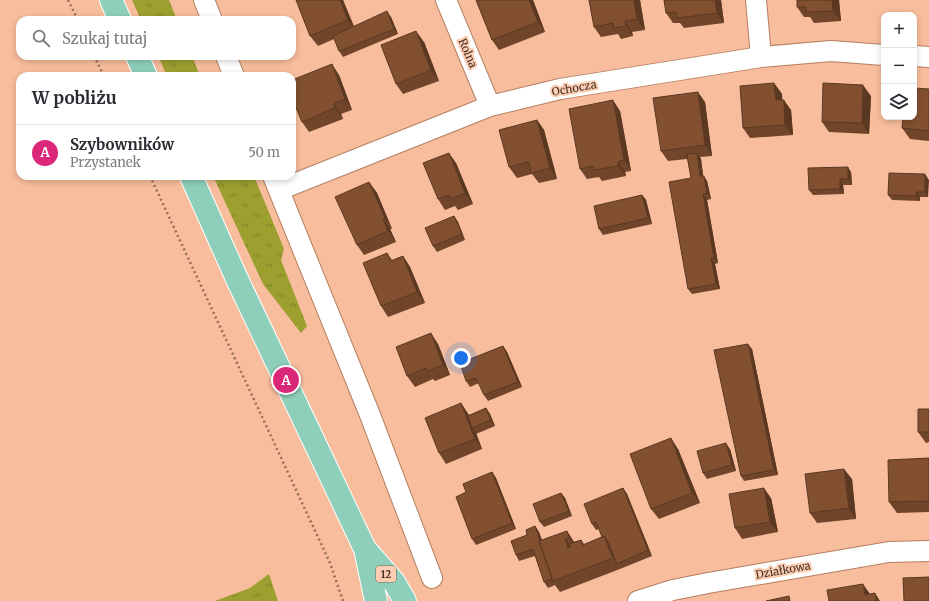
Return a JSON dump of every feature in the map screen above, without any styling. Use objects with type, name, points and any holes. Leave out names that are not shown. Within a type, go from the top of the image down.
[{"type":"main road","points":[[111,0],[118,16]]},
{"type":"main road","points":[[139,60],[144,72]]},
{"type":"main road","name":"12","points":[[193,180],[237,279],[365,549],[376,601]]},
{"type":"main road","name":"12","points":[[365,549],[394,582],[405,601]]},
{"type":"street","points":[[204,0],[210,16]]},
{"type":"street","name":"Rolna","points":[[446,0],[490,106]]},
{"type":"street","points":[[756,0],[761,57]]},
{"type":"street","name":"Ochocza","points":[[296,176],[490,106],[560,89],[761,57],[831,51],[881,55]]},
{"type":"street","points":[[917,56],[929,57]]},
{"type":"street","points":[[228,60],[232,72]]},
{"type":"street","points":[[276,183],[363,397],[432,578]]},
{"type":"street","name":"Działkowa","points":[[638,601],[672,590],[724,580],[889,552],[929,551]]},
{"type":"path","points":[[68,0],[76,16]]},
{"type":"path","points":[[96,60],[102,72]]},
{"type":"path","points":[[152,180],[330,563],[343,601]]},
{"type":"green space","points":[[132,0],[169,0],[175,16],[139,16]]},
{"type":"green space","points":[[160,60],[194,60],[198,72],[165,72]]},
{"type":"green space","points":[[215,180],[256,180],[284,249],[281,260],[307,326],[301,333],[263,284]]},
{"type":"green space","points":[[269,574],[278,601],[215,601],[250,588]]},
{"type":"building","points":[[296,0],[340,0],[348,20],[310,36]]},
{"type":"building","points":[[476,0],[529,0],[538,22],[492,40]]},
{"type":"building","points":[[589,0],[634,0],[637,19],[625,21],[626,26],[614,28],[613,23],[594,27]]},
{"type":"building","points":[[664,0],[715,0],[717,13],[677,18],[676,12],[666,13]]},
{"type":"building","points":[[797,0],[832,0],[833,11],[806,12],[806,7],[797,7]]},
{"type":"building","points":[[387,11],[394,29],[339,51],[333,36]]},
{"type":"building","points":[[416,31],[431,70],[396,84],[381,45]]},
{"type":"building","points":[[332,64],[345,99],[334,104],[335,108],[302,122],[296,108],[296,78]]},
{"type":"building","points":[[774,83],[776,100],[784,100],[785,125],[743,128],[740,86]]},
{"type":"building","points":[[823,83],[863,85],[862,123],[822,122]]},
{"type":"building","points":[[917,88],[929,89],[929,131],[902,128],[903,120],[917,120]]},
{"type":"building","points":[[698,92],[705,145],[661,151],[653,98]]},
{"type":"building","points":[[613,100],[624,160],[618,162],[618,166],[594,170],[594,166],[580,169],[569,109]]},
{"type":"building","points":[[537,120],[550,168],[531,173],[529,162],[509,167],[499,130]]},
{"type":"building","points":[[449,153],[465,193],[451,199],[449,195],[438,199],[423,163]]},
{"type":"building","points":[[697,153],[700,176],[704,176],[707,193],[703,194],[714,258],[711,258],[716,284],[688,289],[669,182],[691,178],[687,154]]},
{"type":"building","points":[[848,167],[848,179],[840,179],[840,189],[809,190],[808,168]]},
{"type":"building","points":[[889,173],[925,174],[925,192],[916,192],[916,196],[888,195]]},
{"type":"building","points":[[369,182],[385,218],[383,219],[388,231],[357,245],[335,197]]},
{"type":"building","points":[[642,195],[648,218],[599,229],[594,206]]},
{"type":"building","points":[[454,216],[462,234],[433,246],[425,228]]},
{"type":"building","points":[[387,253],[391,261],[403,256],[417,292],[381,306],[363,263]]},
{"type":"building","points":[[431,333],[443,365],[427,371],[426,368],[407,376],[396,347]]},
{"type":"building","points":[[748,344],[774,470],[741,476],[714,350]]},
{"type":"building","points":[[503,346],[518,382],[484,395],[476,378],[466,381],[460,363]]},
{"type":"building","points":[[461,403],[475,439],[439,453],[425,418]]},
{"type":"building","points":[[486,408],[491,420],[472,428],[468,416]]},
{"type":"building","points":[[918,409],[929,409],[929,432],[918,432]]},
{"type":"building","points":[[671,438],[692,493],[651,509],[630,454]]},
{"type":"building","points":[[726,443],[732,465],[703,473],[697,451]]},
{"type":"building","points":[[929,458],[929,501],[889,502],[888,460]]},
{"type":"building","points":[[844,469],[849,508],[810,513],[805,474]]},
{"type":"building","points":[[492,472],[512,523],[472,539],[456,497],[466,492],[463,484]]},
{"type":"building","points":[[623,488],[648,550],[617,564],[608,542],[604,536],[602,537],[596,522],[592,524],[584,504]]},
{"type":"building","points":[[764,488],[770,522],[735,528],[729,494]]},
{"type":"building","points":[[561,493],[569,511],[540,522],[533,504]]},
{"type":"building","points":[[535,526],[552,579],[544,582],[533,549],[516,555],[511,541],[527,535],[526,530]]},
{"type":"building","points":[[567,531],[569,537],[565,539],[568,548],[571,547],[569,544],[581,540],[583,545],[604,536],[613,558],[553,581],[539,541]]},
{"type":"building","points":[[929,577],[929,601],[904,601],[903,578]]},
{"type":"building","points":[[863,584],[865,595],[875,593],[876,601],[829,601],[827,590]]},
{"type":"building","points":[[789,596],[790,601],[766,601]]},
{"type":"place","name":"Szybowników","points":[[286,380]]}]
